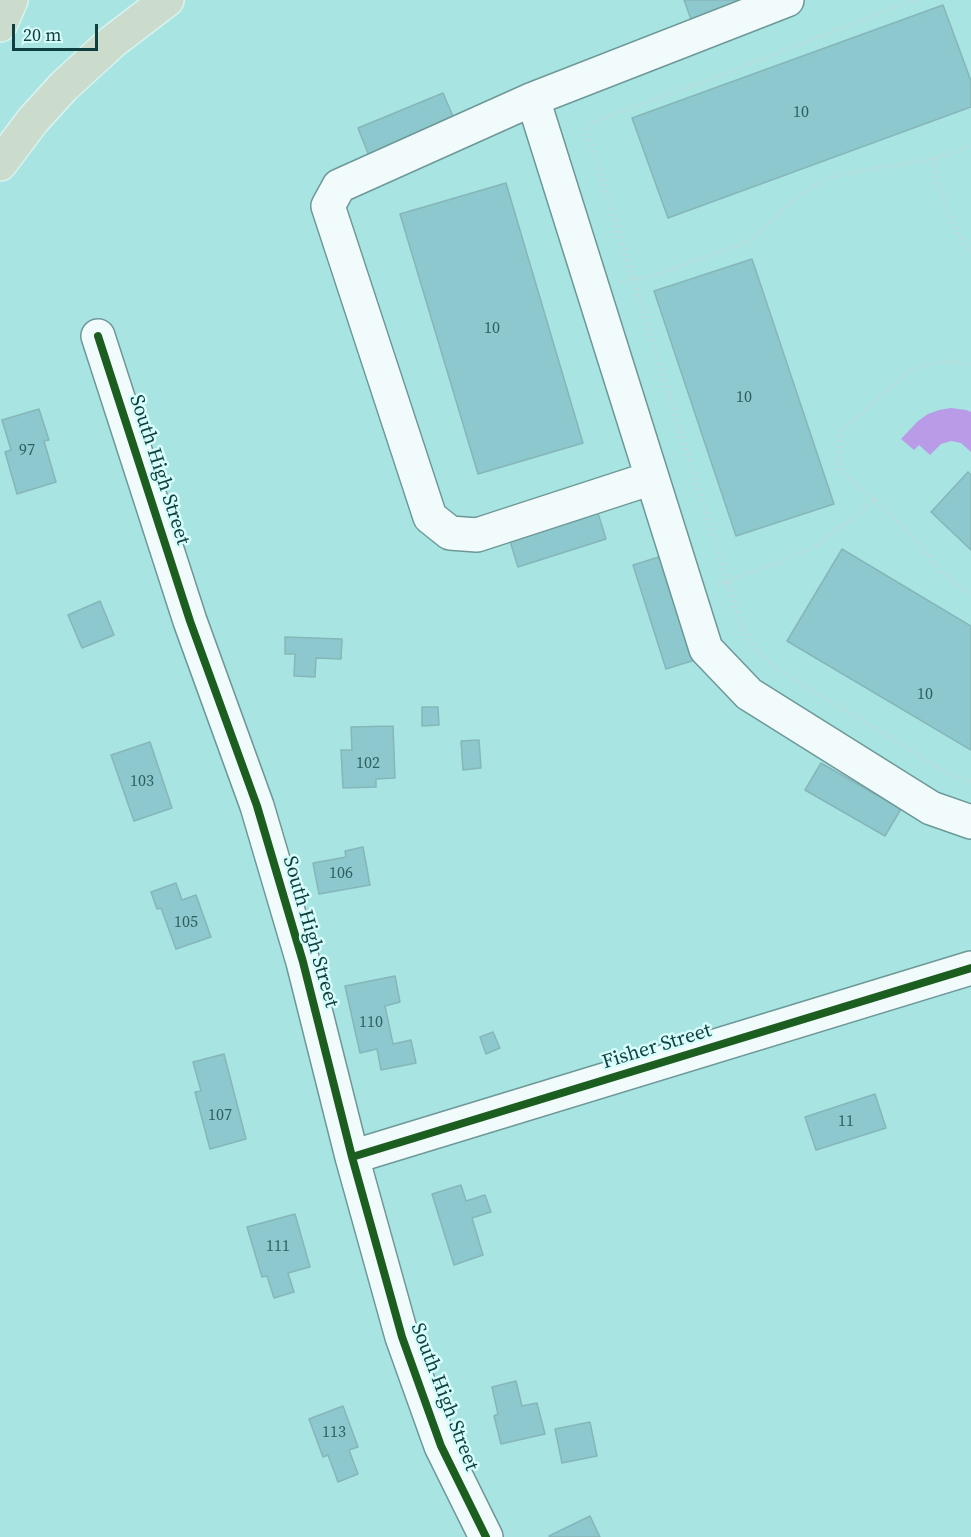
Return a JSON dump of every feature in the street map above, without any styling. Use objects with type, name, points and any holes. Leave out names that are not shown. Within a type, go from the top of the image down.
[{"type":"highway","points":[[0,25],[11,0]]},
{"type":"highway","points":[[0,164],[33,120],[64,86],[95,56],[167,0]]},
{"type":"street","points":[[652,478],[477,535],[450,533],[430,517],[328,206],[339,186],[533,99],[787,0]]},
{"type":"street","points":[[533,99],[706,649],[749,694],[931,808],[971,822]]},
{"type":"street","name":"South High Street","points":[[98,336],[190,621],[257,806],[303,962],[352,1156],[402,1337],[441,1446],[486,1537]]},
{"type":"street","name":"Fisher Street","points":[[352,1156],[971,968]]},
{"type":"path","points":[[913,0],[719,76],[585,124],[741,628],[754,648],[779,670],[949,774],[971,782]]},
{"type":"path","points":[[593,290],[655,275],[750,241],[795,198],[831,177],[933,159],[971,146]]},
{"type":"path","points":[[933,159],[937,184],[958,234],[971,254]]},
{"type":"path","points":[[971,364],[945,361],[912,369],[845,426],[839,438],[837,461],[847,478],[875,500],[910,533],[942,574],[971,594]]},
{"type":"path","points":[[688,593],[775,564],[819,544],[875,500]]},
{"type":"shaded area","points":[[951,408],[971,412],[971,452],[961,443],[951,441],[941,444],[930,455],[919,445],[914,450],[901,439],[928,414]]},
{"type":"building","points":[[684,0],[758,0],[693,25]]},
{"type":"building","points":[[943,5],[971,81],[971,107],[668,218],[632,118]]},
{"type":"building","points":[[443,93],[455,121],[369,156],[358,128]]},
{"type":"building","points":[[506,183],[583,443],[478,474],[400,214]]},
{"type":"building","points":[[752,259],[834,504],[736,536],[654,291]]},
{"type":"building","points":[[39,409],[49,440],[44,441],[56,482],[17,494],[5,452],[11,450],[2,420]]},
{"type":"building","points":[[968,472],[971,475],[971,550],[931,512]]},
{"type":"building","points":[[597,510],[606,539],[518,567],[509,538]]},
{"type":"building","points":[[842,549],[971,626],[971,750],[787,641]]},
{"type":"building","points":[[662,556],[695,660],[666,669],[633,565]]},
{"type":"building","points":[[100,601],[114,635],[82,648],[68,615]]},
{"type":"building","points":[[285,637],[342,639],[341,659],[316,658],[315,677],[294,676],[295,654],[285,654]]},
{"type":"building","points":[[422,707],[438,707],[439,725],[422,726]]},
{"type":"building","points":[[393,726],[395,778],[376,779],[376,787],[343,788],[341,750],[352,750],[351,727]]},
{"type":"building","points":[[479,740],[481,768],[463,770],[461,741]]},
{"type":"building","points":[[150,742],[172,808],[134,821],[111,755]]},
{"type":"building","points":[[821,763],[901,809],[885,836],[805,790]]},
{"type":"building","points":[[363,847],[370,885],[319,894],[313,863],[346,857],[345,851]]},
{"type":"building","points":[[176,883],[182,900],[196,895],[211,937],[176,949],[161,908],[157,909],[151,892]]},
{"type":"building","points":[[395,976],[400,1002],[385,1006],[393,1044],[411,1040],[416,1063],[381,1070],[377,1049],[360,1053],[345,986]]},
{"type":"building","points":[[493,1032],[500,1048],[486,1054],[480,1037]]},
{"type":"building","points":[[224,1054],[246,1139],[210,1149],[195,1092],[201,1091],[193,1062]]},
{"type":"building","points":[[875,1094],[886,1128],[816,1150],[805,1117]]},
{"type":"building","points":[[461,1185],[466,1201],[485,1195],[491,1212],[472,1218],[483,1255],[454,1265],[432,1194]]},
{"type":"building","points":[[295,1214],[310,1267],[288,1273],[294,1292],[274,1298],[267,1276],[262,1277],[247,1227]]},
{"type":"building","points":[[516,1381],[522,1406],[537,1403],[545,1434],[501,1444],[494,1416],[498,1414],[492,1387]]},
{"type":"building","points":[[343,1406],[358,1447],[349,1450],[358,1474],[338,1482],[328,1455],[323,1457],[309,1419]]},
{"type":"building","points":[[590,1422],[597,1456],[562,1463],[555,1429]]},
{"type":"building","points":[[590,1516],[600,1537],[549,1536]]},
{"type":"cycle path","points":[[98,336],[190,621],[257,806],[303,962],[352,1157],[402,1337],[441,1446],[486,1537]]},
{"type":"cycle path","points":[[352,1157],[971,968]]}]
